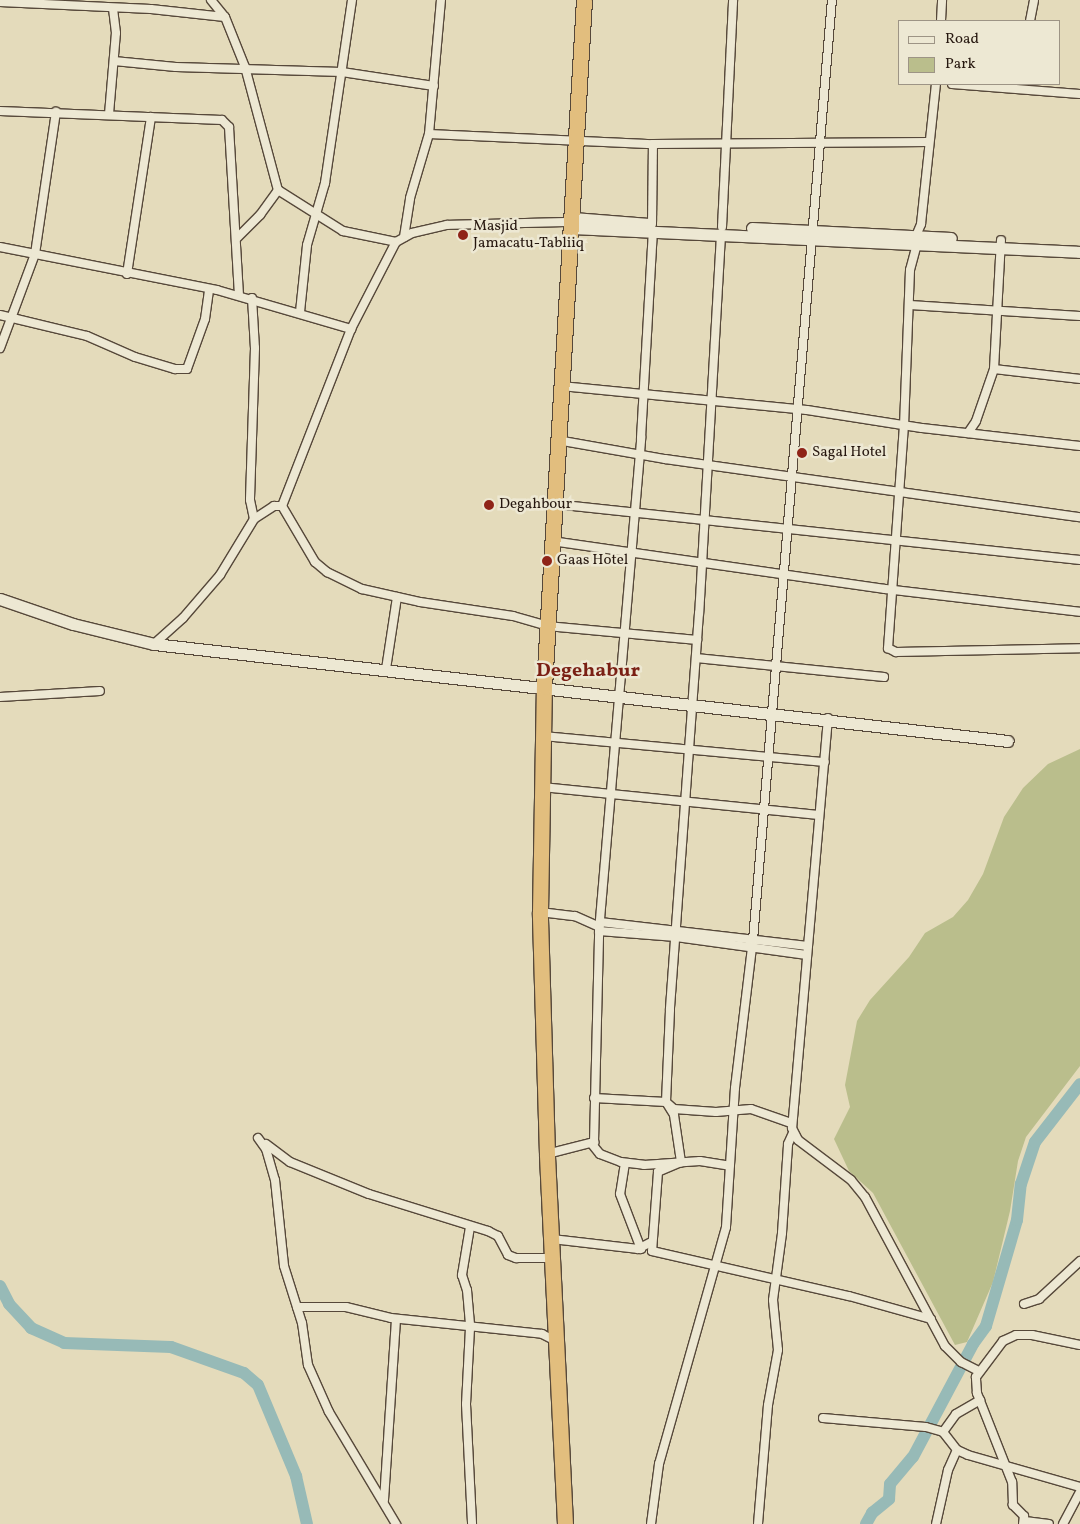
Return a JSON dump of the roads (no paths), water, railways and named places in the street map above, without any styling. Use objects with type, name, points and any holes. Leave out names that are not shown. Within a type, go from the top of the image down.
[{"type":"highway","points":[[565,1524],[558,1342],[547,1154],[540,912],[544,687],[584,0]]},
{"type":"street","points":[[211,0],[225,17],[245,67],[278,190],[342,231],[396,242]]},
{"type":"street","points":[[300,312],[307,245],[325,183],[352,0]]},
{"type":"street","points":[[404,237],[410,198],[429,134],[441,0]]},
{"type":"street","points":[[681,1162],[674,1115],[666,1102],[728,145],[733,0]]},
{"type":"street","points":[[651,1524],[659,1464],[726,1227],[734,1109],[753,940],[785,529],[810,234],[821,145],[832,0]]},
{"type":"street","points":[[941,20],[942,0]]},
{"type":"street","points":[[1030,20],[1034,0]]},
{"type":"street","points":[[0,2],[10,1],[113,9],[152,9],[225,17]]},
{"type":"street","points":[[109,114],[116,34],[113,9]]},
{"type":"street","points":[[114,61],[176,67],[245,67],[342,72],[434,86]]},
{"type":"street","points":[[936,85],[921,224],[910,270],[904,425],[888,629],[891,651],[1080,648]]},
{"type":"street","points":[[984,85],[1017,86],[1080,94]]},
{"type":"street","points":[[0,111],[212,118],[222,120],[229,127],[239,295]]},
{"type":"street","points":[[0,348],[35,254],[56,112]]},
{"type":"street","points":[[127,274],[151,117]]},
{"type":"street","points":[[429,134],[654,144],[821,145],[929,142]]},
{"type":"street","points":[[547,1154],[594,1142],[600,927],[644,392],[653,228],[654,144]]},
{"type":"street","points":[[237,238],[260,214],[278,190]]},
{"type":"street","points":[[697,640],[547,626],[513,616],[362,589],[327,572],[306,551],[282,506],[351,329],[396,242],[404,237],[428,229],[466,223],[542,225],[572,223],[1000,244],[1080,244]]},
{"type":"street","points":[[1000,244],[1080,252]]},
{"type":"street","points":[[968,433],[976,421],[994,368],[1000,244]]},
{"type":"street","points":[[0,247],[252,298],[351,329]]},
{"type":"street","points":[[0,316],[87,336],[135,356],[175,369],[187,369],[205,320],[209,289]]},
{"type":"street","points":[[252,298],[255,348],[250,500],[254,520]]},
{"type":"street","points":[[910,305],[1080,316]]},
{"type":"street","points":[[994,368],[1080,379]]},
{"type":"street","points":[[561,386],[644,392],[796,408],[904,425],[1080,446]]},
{"type":"street","points":[[558,440],[639,455],[1080,516]]},
{"type":"street","points":[[554,504],[1080,560]]},
{"type":"street","points":[[154,644],[183,618],[220,575],[254,520],[274,506],[282,506]]},
{"type":"street","points":[[552,541],[631,550],[891,589],[1080,612]]},
{"type":"street","points":[[386,669],[397,596]]},
{"type":"street","points":[[0,599],[73,624],[154,644],[828,718],[1008,741]]},
{"type":"street","points":[[696,658],[884,677]]},
{"type":"street","points":[[0,697],[100,691]]},
{"type":"street","points":[[758,1524],[768,1405],[778,1350],[773,1300],[788,1144],[793,1133],[791,1123],[828,718]]},
{"type":"street","points":[[543,736],[825,762]]},
{"type":"street","points":[[542,787],[819,815]]},
{"type":"street","points":[[540,912],[576,916],[600,927],[638,936],[676,934],[718,936],[808,946]]},
{"type":"street","points":[[600,927],[639,926],[717,945],[806,955]]},
{"type":"street","points":[[638,936],[639,926]]},
{"type":"street","points":[[717,945],[718,936]]},
{"type":"street","points":[[594,1098],[666,1102],[674,1108],[716,1112],[734,1109],[751,1110],[791,1123]]},
{"type":"street","points":[[793,1133],[851,1180],[872,1207],[949,1351],[979,1371]]},
{"type":"street","points":[[396,1524],[384,1500],[321,1394],[308,1365],[297,1307],[284,1266],[275,1180],[266,1149],[258,1138],[290,1162],[369,1194],[498,1236],[508,1254],[516,1258],[553,1258]]},
{"type":"street","points":[[591,1143],[600,1154],[625,1163],[644,1165],[681,1162],[730,1166]]},
{"type":"street","points":[[681,1162],[658,1172],[651,1242],[652,1251],[776,1279],[931,1319]]},
{"type":"street","points":[[625,1163],[620,1194],[641,1249]]},
{"type":"street","points":[[470,1227],[462,1275],[467,1290],[470,1328],[466,1404],[472,1524]]},
{"type":"street","points":[[552,1239],[641,1249],[651,1242]]},
{"type":"street","points":[[1024,1304],[1039,1299],[1080,1261]]},
{"type":"street","points":[[297,1307],[346,1307],[396,1319],[542,1334],[558,1342]]},
{"type":"street","points":[[384,1500],[396,1319]]},
{"type":"street","points":[[1049,1524],[1024,1523],[1024,1516],[1013,1505],[1012,1482],[980,1400],[976,1376],[1003,1341],[1016,1335],[1080,1345]]},
{"type":"street","points":[[943,1432],[956,1414],[980,1400]]},
{"type":"street","points":[[823,1418],[926,1428],[943,1432],[957,1450],[1006,1466],[1077,1486],[1080,1478]]},
{"type":"street","points":[[936,1524],[948,1470],[957,1450]]},
{"type":"street","points":[[1063,1524],[1080,1492]]},
{"type":"waterway","points":[[866,1524],[872,1513],[889,1499],[890,1484],[913,1457],[973,1344],[986,1326],[1017,1220],[1021,1184],[1035,1142],[1080,1084]]},
{"type":"waterway","points":[[0,1286],[9,1304],[31,1328],[64,1343],[171,1347],[244,1373],[258,1385],[296,1476],[307,1524]]},
{"type":"place","name":"Masjid Jamacatu-Tabliiq","points":[[463,235]]},
{"type":"place","name":"Sagal Hotel","points":[[802,453]]},
{"type":"place","name":"Degahbour","points":[[489,505]]},
{"type":"place","name":"Gaas Hotel","points":[[547,561]]},
{"type":"district","name":"Degehabur","points":[[588,671]]}]
